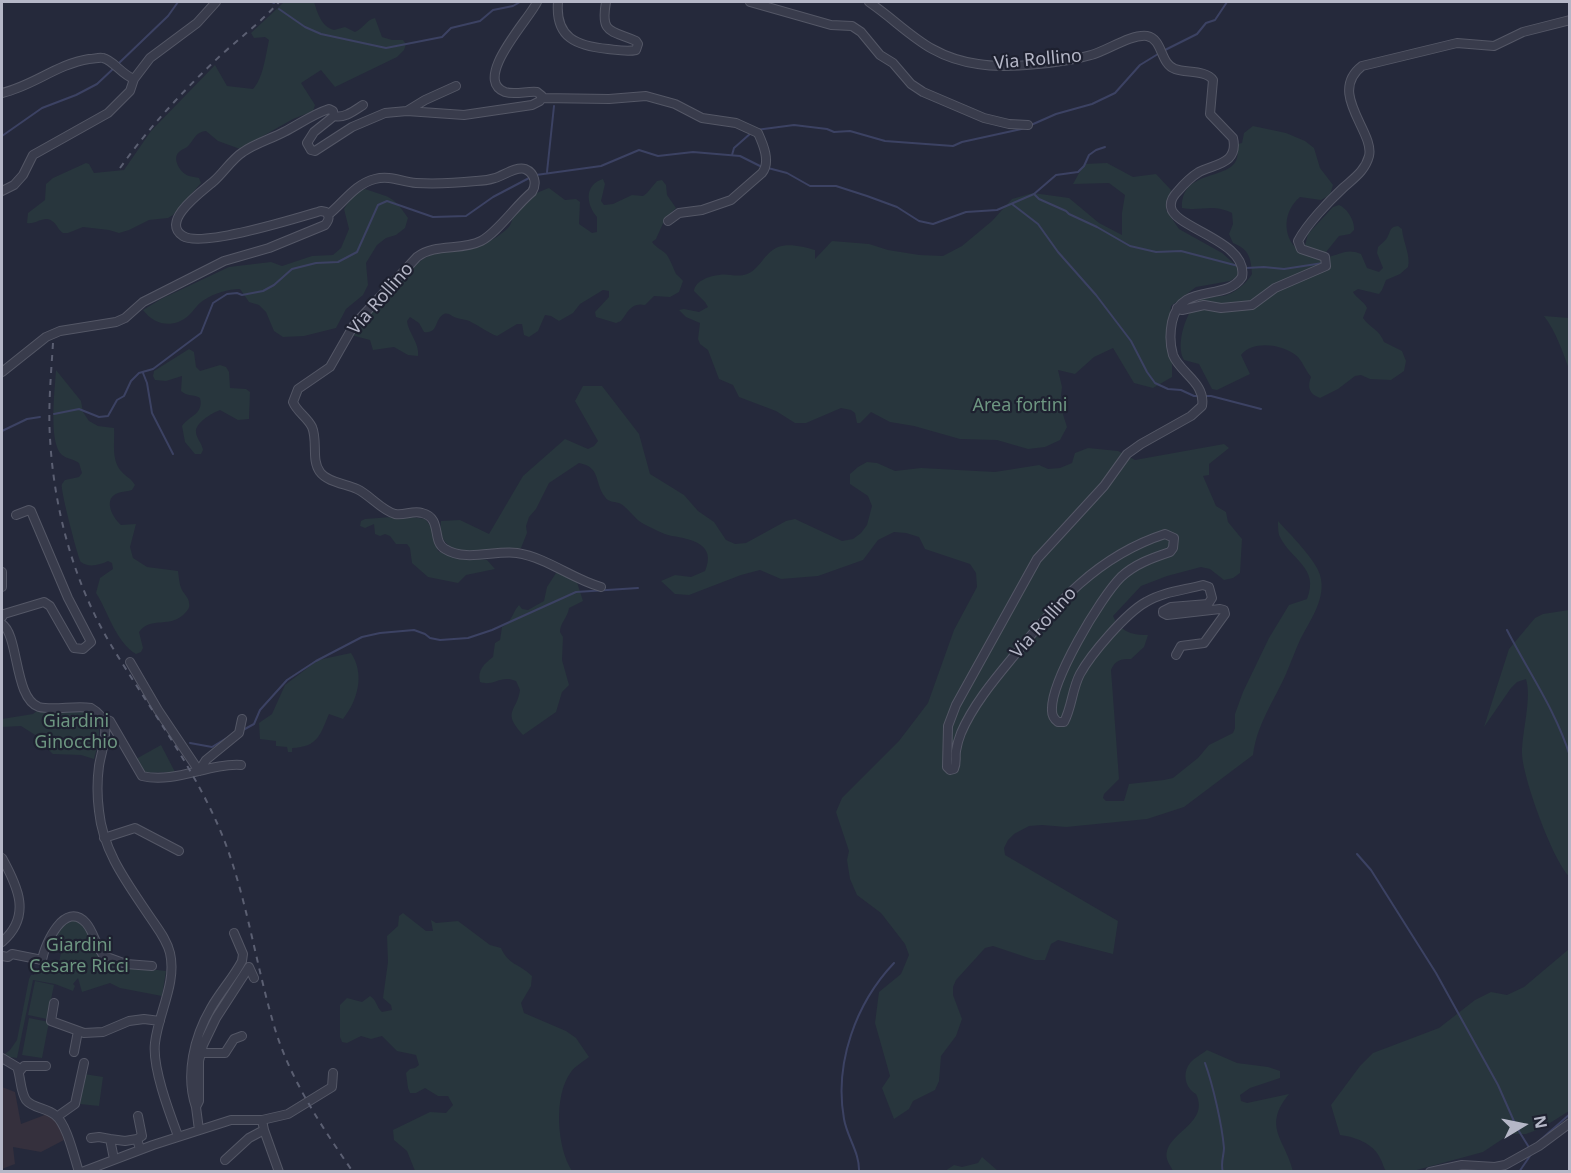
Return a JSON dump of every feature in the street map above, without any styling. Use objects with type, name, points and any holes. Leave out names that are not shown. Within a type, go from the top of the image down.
[{"type":"street","points":[[2,191],[14,185],[23,175],[33,155],[108,112],[130,91],[132,78],[150,58],[197,23],[216,2]]},
{"type":"street","points":[[537,2],[503,53],[495,77],[496,85],[506,92],[537,92],[542,99]]},
{"type":"street","points":[[558,2],[557,11],[561,25],[574,41],[594,47],[624,51],[636,50],[638,46],[636,41],[615,34],[605,24],[603,15],[606,2]]},
{"type":"street","points":[[750,2],[831,26],[852,26],[861,32],[880,55],[893,63],[911,84],[923,92],[984,118],[1009,124],[1028,125]]},
{"type":"street","name":"Via Rollino","points":[[869,2],[924,45],[967,62],[988,66],[1015,66],[1087,56],[1125,41],[1146,36],[1153,40],[1169,66],[1185,72],[1209,75],[1213,83],[1210,114],[1233,138],[1233,151],[1227,160],[1197,173],[1187,182],[1172,200],[1171,210],[1177,218],[1236,255],[1243,273],[1240,280],[1226,289],[1196,295],[1182,303],[1177,309],[1172,327],[1173,353],[1201,393],[1202,406],[1191,416],[1127,454],[1104,486],[1037,559],[956,705],[948,726],[947,767],[950,770],[956,766],[956,751],[975,706],[1059,602],[1088,576],[1112,560],[1165,534],[1174,538],[1170,552],[1136,565],[1121,577],[1096,611],[1056,688],[1051,712],[1054,719],[1064,722],[1080,674],[1096,651],[1133,612],[1145,602],[1157,597],[1203,585],[1209,587],[1212,598],[1208,604],[1171,607],[1163,611],[1167,615],[1224,610],[1225,614],[1204,643],[1181,646],[1176,655]]},
{"type":"street","points":[[1177,309],[1204,305],[1221,308],[1252,305],[1275,288],[1326,266],[1325,257],[1301,249],[1298,241],[1325,207],[1357,177],[1369,157],[1368,143],[1356,119],[1352,103],[1352,80],[1359,68],[1457,43],[1494,46],[1523,32],[1569,20]]},
{"type":"street","points":[[2,93],[21,87],[76,61],[106,58],[132,78]]},
{"type":"street","points":[[407,111],[456,86]]},
{"type":"street","points":[[363,105],[338,118],[334,117],[314,132],[307,143],[309,149],[315,151],[352,127],[385,113],[407,111],[464,115],[532,105],[542,99],[609,99],[646,96],[675,104],[702,118],[736,123],[758,133],[766,161],[766,168],[762,173],[731,200],[702,210],[679,213],[668,221]]},
{"type":"street","points":[[328,215],[321,211],[258,230],[215,236],[188,237],[176,227],[177,219],[189,202],[214,181],[241,153],[325,110],[333,111],[334,117]]},
{"type":"street","name":"Via Rollino","points":[[2,372],[46,337],[60,331],[116,322],[125,318],[144,302],[224,261],[269,248],[322,226],[328,220],[328,215],[350,193],[363,184],[390,177],[418,183],[468,182],[495,178],[520,168],[526,170],[533,176],[535,183],[532,192],[482,240],[464,246],[429,251],[417,258],[354,325],[330,367],[298,389],[293,402],[313,431],[316,462],[320,473],[357,489],[394,513],[426,514],[436,524],[438,541],[444,549],[472,555],[519,554],[545,562],[587,583],[601,587]]},
{"type":"street","points":[[2,617],[4,614],[41,602],[50,606],[74,648],[83,649],[89,644],[90,639],[68,598],[31,511],[16,515]]},
{"type":"street","points":[[2,572],[2,587]]},
{"type":"street","points":[[2,624],[8,630],[18,669],[34,703],[44,707],[82,706],[91,708],[110,721],[142,776],[172,776],[230,764],[241,765]]},
{"type":"street","points":[[130,662],[164,720],[199,771]]},
{"type":"street","points":[[101,717],[105,731],[97,783],[99,815],[104,838],[112,858],[160,932],[170,955],[170,976],[154,1052],[178,1136]]},
{"type":"street","points":[[199,771],[206,760],[239,733],[242,719]]},
{"type":"street","points":[[104,838],[135,828],[179,851]]},
{"type":"street","points":[[2,858],[16,886],[20,908],[16,925],[2,942]]},
{"type":"street","points":[[2,956],[8,957],[12,954],[42,960],[44,947],[56,927],[73,916],[86,923],[104,956],[126,964],[152,966]]},
{"type":"street","points":[[199,1130],[192,1091],[195,1046],[211,1008],[242,961],[243,954],[234,933]]},
{"type":"street","points":[[196,1107],[199,1101],[201,1053],[216,1018],[249,967],[254,978]]},
{"type":"street","points":[[54,1003],[51,1021],[84,1033],[103,1032],[129,1021],[144,1019],[160,1021]]},
{"type":"street","points":[[74,1052],[78,1031]]},
{"type":"street","points":[[201,1053],[225,1053],[234,1040],[242,1036]]},
{"type":"street","points":[[2,1058],[12,1063],[19,1072],[25,1099],[58,1116],[81,1172],[153,1144],[231,1120],[261,1120],[288,1114],[327,1090],[333,1084],[333,1074]]},
{"type":"street","points":[[58,1116],[75,1104],[84,1063]]},
{"type":"street","points":[[19,1072],[24,1066],[46,1066]]},
{"type":"street","points":[[91,1138],[125,1141],[137,1139],[142,1136],[138,1116]]},
{"type":"street","points":[[261,1120],[279,1172]]},
{"type":"street","points":[[1435,1171],[1462,1165],[1495,1167],[1516,1160],[1569,1123]]},
{"type":"street","points":[[225,1161],[249,1138],[264,1130]]},
{"type":"street","points":[[110,1139],[114,1159]]},
{"type":"street","points":[[137,1139],[140,1149]]},
{"type":"shaded area","points":[[2,1087],[15,1092],[21,1124],[50,1113],[59,1126],[64,1140],[41,1152],[13,1147],[15,1164],[2,1169]]},
{"type":"green space","points":[[284,2],[314,2],[323,23],[334,30],[345,27],[355,32],[375,18],[382,37],[403,40],[406,44],[404,50],[397,57],[335,87],[321,70],[301,83],[315,105],[313,111],[293,119],[240,149],[218,141],[206,131],[198,134],[188,146],[178,153],[176,160],[183,173],[199,178],[201,183],[168,218],[149,220],[119,233],[83,227],[63,233],[49,219],[27,223],[28,213],[45,200],[46,184],[53,178],[86,163],[94,173],[124,170],[151,131],[215,65],[227,86],[253,89],[262,73],[269,40],[265,37],[254,38],[251,33]]},
{"type":"green space","points":[[1253,126],[1286,133],[1305,141],[1314,148],[1320,168],[1333,185],[1330,195],[1321,200],[1300,197],[1291,209],[1287,230],[1298,250],[1304,249],[1308,234],[1333,207],[1339,205],[1350,215],[1354,230],[1350,234],[1339,236],[1326,252],[1328,257],[1344,252],[1356,252],[1361,254],[1367,268],[1379,272],[1383,268],[1377,253],[1378,247],[1393,227],[1398,226],[1402,229],[1408,267],[1400,274],[1386,280],[1379,294],[1358,289],[1353,292],[1367,308],[1363,318],[1366,322],[1380,334],[1384,342],[1402,351],[1406,361],[1404,371],[1391,380],[1355,376],[1338,389],[1320,398],[1310,390],[1311,377],[1298,357],[1285,349],[1261,345],[1241,355],[1250,374],[1217,390],[1212,389],[1199,364],[1184,360],[1181,337],[1190,311],[1205,297],[1222,296],[1235,291],[1252,274],[1251,263],[1246,251],[1233,243],[1229,234],[1233,224],[1232,213],[1212,208],[1182,208],[1184,195],[1197,181],[1233,165],[1237,158],[1238,144],[1242,143],[1244,133]]},
{"type":"green space","name":"Area fortini","points":[[1107,163],[1133,177],[1156,174],[1171,190],[1166,210],[1179,229],[1222,253],[1238,267],[1238,276],[1230,281],[1196,287],[1171,306],[1168,334],[1172,377],[1153,388],[1134,383],[1113,348],[1094,357],[1075,374],[1058,370],[1062,387],[1060,405],[1067,427],[1060,440],[1045,447],[1028,449],[997,440],[960,439],[890,422],[871,412],[860,423],[857,423],[855,413],[841,408],[806,423],[795,423],[776,411],[739,397],[733,385],[719,379],[708,350],[700,344],[698,339],[700,323],[686,317],[679,310],[699,312],[708,307],[694,291],[697,284],[703,280],[722,275],[747,274],[773,250],[782,246],[815,250],[815,259],[832,241],[869,244],[919,255],[943,256],[962,246],[992,221],[1012,199],[1033,193],[1069,198],[1099,223],[1122,235],[1125,195],[1109,183],[1073,184],[1084,164]]},
{"type":"green space","points":[[603,179],[605,184],[601,201],[604,205],[613,204],[632,195],[643,196],[657,181],[662,180],[666,185],[667,195],[676,208],[665,219],[656,239],[652,242],[667,255],[676,274],[683,281],[679,292],[670,297],[654,296],[645,305],[633,306],[621,321],[616,323],[596,317],[595,312],[609,297],[609,291],[603,290],[580,304],[573,313],[559,321],[545,315],[538,331],[529,337],[524,335],[522,324],[517,324],[497,336],[469,321],[449,314],[441,316],[432,331],[424,332],[419,323],[410,317],[407,321],[418,356],[408,355],[394,347],[373,350],[370,340],[351,335],[364,316],[389,295],[421,260],[436,253],[483,244],[498,236],[508,228],[520,203],[549,188],[565,200],[576,199],[580,202],[579,224],[592,233],[597,232],[597,217],[589,201],[589,195],[592,186]]},
{"type":"green space","points":[[365,189],[390,198],[408,218],[405,228],[377,245],[366,263],[368,285],[363,295],[346,309],[336,328],[304,336],[283,337],[274,331],[266,312],[259,305],[249,302],[240,289],[217,293],[199,303],[188,316],[176,323],[158,322],[143,310],[229,267],[271,262],[282,266],[312,256],[333,255],[341,248],[349,229],[344,209],[355,192]]},
{"type":"green space","points":[[1544,316],[1569,318],[1569,369],[1555,335]]},
{"type":"green space","points":[[189,349],[194,352],[196,367],[200,371],[220,365],[226,367],[229,372],[230,388],[246,389],[250,392],[249,419],[238,420],[220,410],[198,425],[196,432],[203,450],[201,454],[195,454],[185,442],[182,426],[200,408],[200,398],[181,391],[182,376],[166,381],[155,380],[153,376],[154,371]]},
{"type":"green space","points":[[56,370],[81,401],[83,412],[89,421],[98,426],[114,428],[116,461],[121,471],[135,485],[132,490],[113,496],[110,509],[121,525],[136,524],[130,547],[133,558],[147,567],[178,571],[181,588],[189,601],[189,608],[180,617],[149,624],[139,632],[143,648],[136,654],[123,642],[96,593],[100,578],[113,569],[112,563],[108,561],[94,565],[84,564],[77,550],[62,484],[65,480],[79,477],[82,473],[79,463],[62,455],[55,439],[53,415]]},
{"type":"green space","points":[[583,386],[602,386],[639,434],[650,474],[684,495],[698,511],[714,522],[726,540],[735,544],[746,543],[786,521],[795,519],[842,541],[853,539],[867,525],[872,506],[868,496],[850,484],[850,474],[867,462],[877,463],[895,471],[921,468],[995,472],[1039,465],[1048,469],[1060,468],[1072,463],[1075,453],[1088,448],[1118,451],[1135,460],[1224,444],[1229,448],[1209,464],[1209,475],[1203,476],[1216,506],[1226,512],[1228,522],[1242,539],[1240,573],[1224,580],[1210,569],[1201,567],[1167,576],[1141,586],[1113,616],[1127,632],[1148,635],[1144,647],[1131,659],[1116,662],[1111,670],[1119,779],[1104,794],[1103,798],[1106,801],[1124,801],[1129,784],[1173,778],[1198,758],[1209,745],[1233,733],[1235,714],[1243,692],[1269,638],[1289,605],[1307,599],[1310,588],[1307,571],[1279,535],[1278,521],[1302,547],[1320,575],[1321,592],[1313,617],[1262,723],[1253,755],[1184,807],[1147,819],[1066,827],[1029,826],[1008,840],[1004,848],[1005,855],[1118,921],[1113,954],[1058,940],[1051,944],[1045,960],[1035,960],[993,946],[985,948],[956,980],[953,987],[953,995],[962,1019],[956,1036],[941,1056],[939,1081],[935,1090],[913,1101],[909,1109],[894,1119],[882,1088],[890,1076],[875,1023],[879,992],[901,974],[909,955],[905,944],[881,913],[857,895],[850,879],[847,860],[849,851],[836,812],[842,798],[899,741],[928,703],[954,630],[977,587],[976,573],[970,564],[925,549],[919,537],[894,532],[878,540],[863,560],[818,576],[781,579],[760,570],[689,595],[675,594],[661,581],[675,575],[691,577],[705,571],[708,555],[705,549],[694,541],[668,535],[652,528],[639,521],[621,504],[608,500],[591,468],[579,463],[549,483],[536,509],[529,517],[526,526],[527,533],[521,548],[469,552],[457,550],[447,544],[442,535],[441,521],[460,520],[489,534],[523,476],[565,439],[588,449],[594,446],[598,441],[575,401]]},
{"type":"green space","points":[[405,516],[425,519],[432,528],[438,551],[456,557],[487,560],[495,569],[466,575],[458,583],[428,577],[412,563],[410,548],[407,544],[396,544],[390,536],[375,534],[374,524],[365,528],[360,526],[361,521],[365,519]]},
{"type":"green space","points":[[558,570],[576,579],[583,601],[569,608],[560,629],[563,637],[562,660],[569,685],[562,692],[556,712],[523,735],[516,727],[512,716],[520,690],[516,681],[506,679],[489,683],[480,682],[480,671],[493,657],[495,643],[500,640],[502,627],[510,620],[519,605],[522,609],[528,610],[544,601],[547,587]]},
{"type":"green space","points":[[1570,610],[1569,876],[1547,837],[1523,764],[1522,744],[1528,696],[1526,679],[1517,682],[1511,688],[1484,727],[1509,649],[1535,618],[1543,614]]},
{"type":"green space","points":[[351,653],[358,670],[358,687],[353,704],[343,719],[329,714],[317,738],[307,745],[292,748],[292,752],[288,752],[287,747],[276,746],[276,741],[260,739],[259,723],[272,714],[285,685],[318,660]]},
{"type":"green space","name":"Giardini Ginocchio","points":[[38,710],[74,710],[91,716],[99,731],[94,759],[81,755],[53,754],[39,741],[40,738],[21,726],[2,727],[2,719],[33,714]]},
{"type":"green space","points":[[161,745],[175,772],[144,773],[136,759]]},
{"type":"green space","points":[[403,913],[426,931],[433,931],[431,920],[436,923],[458,921],[490,945],[501,948],[507,958],[532,976],[531,986],[521,1003],[524,1013],[566,1031],[576,1038],[589,1057],[571,1072],[561,1094],[560,1136],[572,1171],[415,1171],[407,1151],[394,1140],[393,1130],[430,1112],[446,1113],[453,1105],[448,1096],[438,1096],[425,1088],[416,1093],[410,1093],[406,1073],[419,1065],[416,1055],[397,1051],[382,1036],[371,1039],[361,1036],[347,1043],[342,1042],[340,1005],[347,998],[362,1002],[370,996],[382,1012],[392,1010],[391,1005],[383,998],[388,962],[387,936],[398,926],[399,916]]},
{"type":"green space","name":"Giardini Cesare Ricci","points":[[68,920],[76,921],[86,928],[103,959],[123,966],[166,971],[162,996],[120,988],[110,983],[82,992],[78,978],[73,984],[75,986],[73,991],[55,984],[33,980],[17,1058],[2,1056],[17,1040],[31,975],[34,975],[36,968],[57,973],[64,937],[55,935]]},
{"type":"green space","points":[[1569,949],[1569,1111],[1542,1128],[1526,1134],[1510,1134],[1483,1152],[1413,1171],[1386,1171],[1373,1148],[1352,1137],[1340,1135],[1331,1105],[1360,1066],[1373,1053],[1439,1028],[1475,1000],[1491,992],[1507,995],[1524,987]]},
{"type":"green space","points":[[35,981],[54,985],[47,1019],[28,1015]]},
{"type":"green space","points":[[29,1018],[49,1022],[42,1058],[22,1055]]},
{"type":"green space","points":[[1207,1050],[1237,1063],[1280,1071],[1280,1078],[1250,1088],[1240,1095],[1241,1101],[1247,1103],[1289,1094],[1281,1105],[1276,1124],[1293,1171],[1173,1171],[1167,1159],[1167,1150],[1197,1114],[1199,1105],[1196,1094],[1187,1084],[1186,1071],[1192,1061]]},
{"type":"green space","points":[[84,1074],[103,1077],[99,1106],[80,1104]]},
{"type":"green space","points":[[982,1157],[998,1171],[945,1171],[954,1165],[962,1167],[978,1163]]},
{"type":"waterway","points":[[118,64],[168,16],[178,2]]},
{"type":"waterway","points":[[279,9],[305,27],[321,34],[386,48],[442,37],[451,28],[480,21],[493,10],[513,6],[520,2]]},
{"type":"waterway","points":[[1163,51],[1197,34],[1206,23],[1215,20],[1227,2]]},
{"type":"waterway","points":[[1031,125],[1056,114],[1092,104],[1115,93],[1140,65],[1158,54]]},
{"type":"waterway","points":[[2,136],[42,108],[97,84],[114,68]]},
{"type":"waterway","points":[[547,172],[554,106]]},
{"type":"waterway","points":[[756,130],[794,125],[834,132],[850,131],[885,141],[953,146],[1026,128]]},
{"type":"waterway","points":[[732,155],[734,148],[751,133]]},
{"type":"waterway","points":[[768,168],[787,173],[810,186],[836,186],[867,196],[897,207],[919,221],[933,224],[966,212],[997,210],[1034,194],[1056,175],[1078,172],[1089,155],[1105,147]]},
{"type":"waterway","points":[[536,175],[601,166],[639,150],[658,156],[693,152],[740,156],[762,167]]},
{"type":"waterway","points":[[54,414],[79,409],[99,417],[108,416],[117,400],[124,396],[131,381],[139,373],[153,369],[201,333],[213,303],[227,294],[242,295],[263,291],[274,285],[292,269],[316,263],[338,262],[357,252],[378,205],[387,201],[433,217],[466,216],[493,197],[531,177]]},
{"type":"waterway","points":[[1035,195],[1130,246],[1156,252],[1181,251],[1246,268],[1284,269],[1323,263]]},
{"type":"waterway","points":[[1012,204],[1038,224],[1058,252],[1096,295],[1131,341],[1155,383],[1194,396],[1211,396],[1261,409]]},
{"type":"waterway","points":[[143,373],[152,413],[173,454]]},
{"type":"waterway","points":[[2,431],[27,419],[40,417]]},
{"type":"waterway","points":[[243,730],[254,724],[260,710],[287,680],[316,661],[362,637],[414,630],[440,640],[468,638],[492,630],[576,592],[638,588]]},
{"type":"waterway","points":[[1507,630],[1549,707],[1570,756]]},
{"type":"waterway","points":[[190,743],[212,747],[235,733]]},
{"type":"waterway","points":[[1357,854],[1371,870],[1436,973],[1498,1085],[1517,1128],[1530,1149]]},
{"type":"waterway","points":[[859,1172],[858,1158],[844,1119],[842,1077],[845,1056],[851,1035],[869,996],[894,963]]},
{"type":"waterway","points":[[1205,1063],[1221,1128],[1224,1148],[1223,1172]]},
{"type":"waterway","points":[[1538,1142],[1570,1114]]},
{"type":"waterway","points":[[1519,1172],[1532,1153]]},
{"type":"waterway","points":[[1456,1172],[1472,1172]]},
{"type":"railway","points":[[120,168],[155,123],[181,95],[279,2]]},
{"type":"railway","points":[[53,343],[49,415],[52,465],[61,519],[76,571],[86,597],[111,645],[185,763],[212,812],[239,884],[268,1005],[282,1048],[308,1103],[353,1172]]}]
